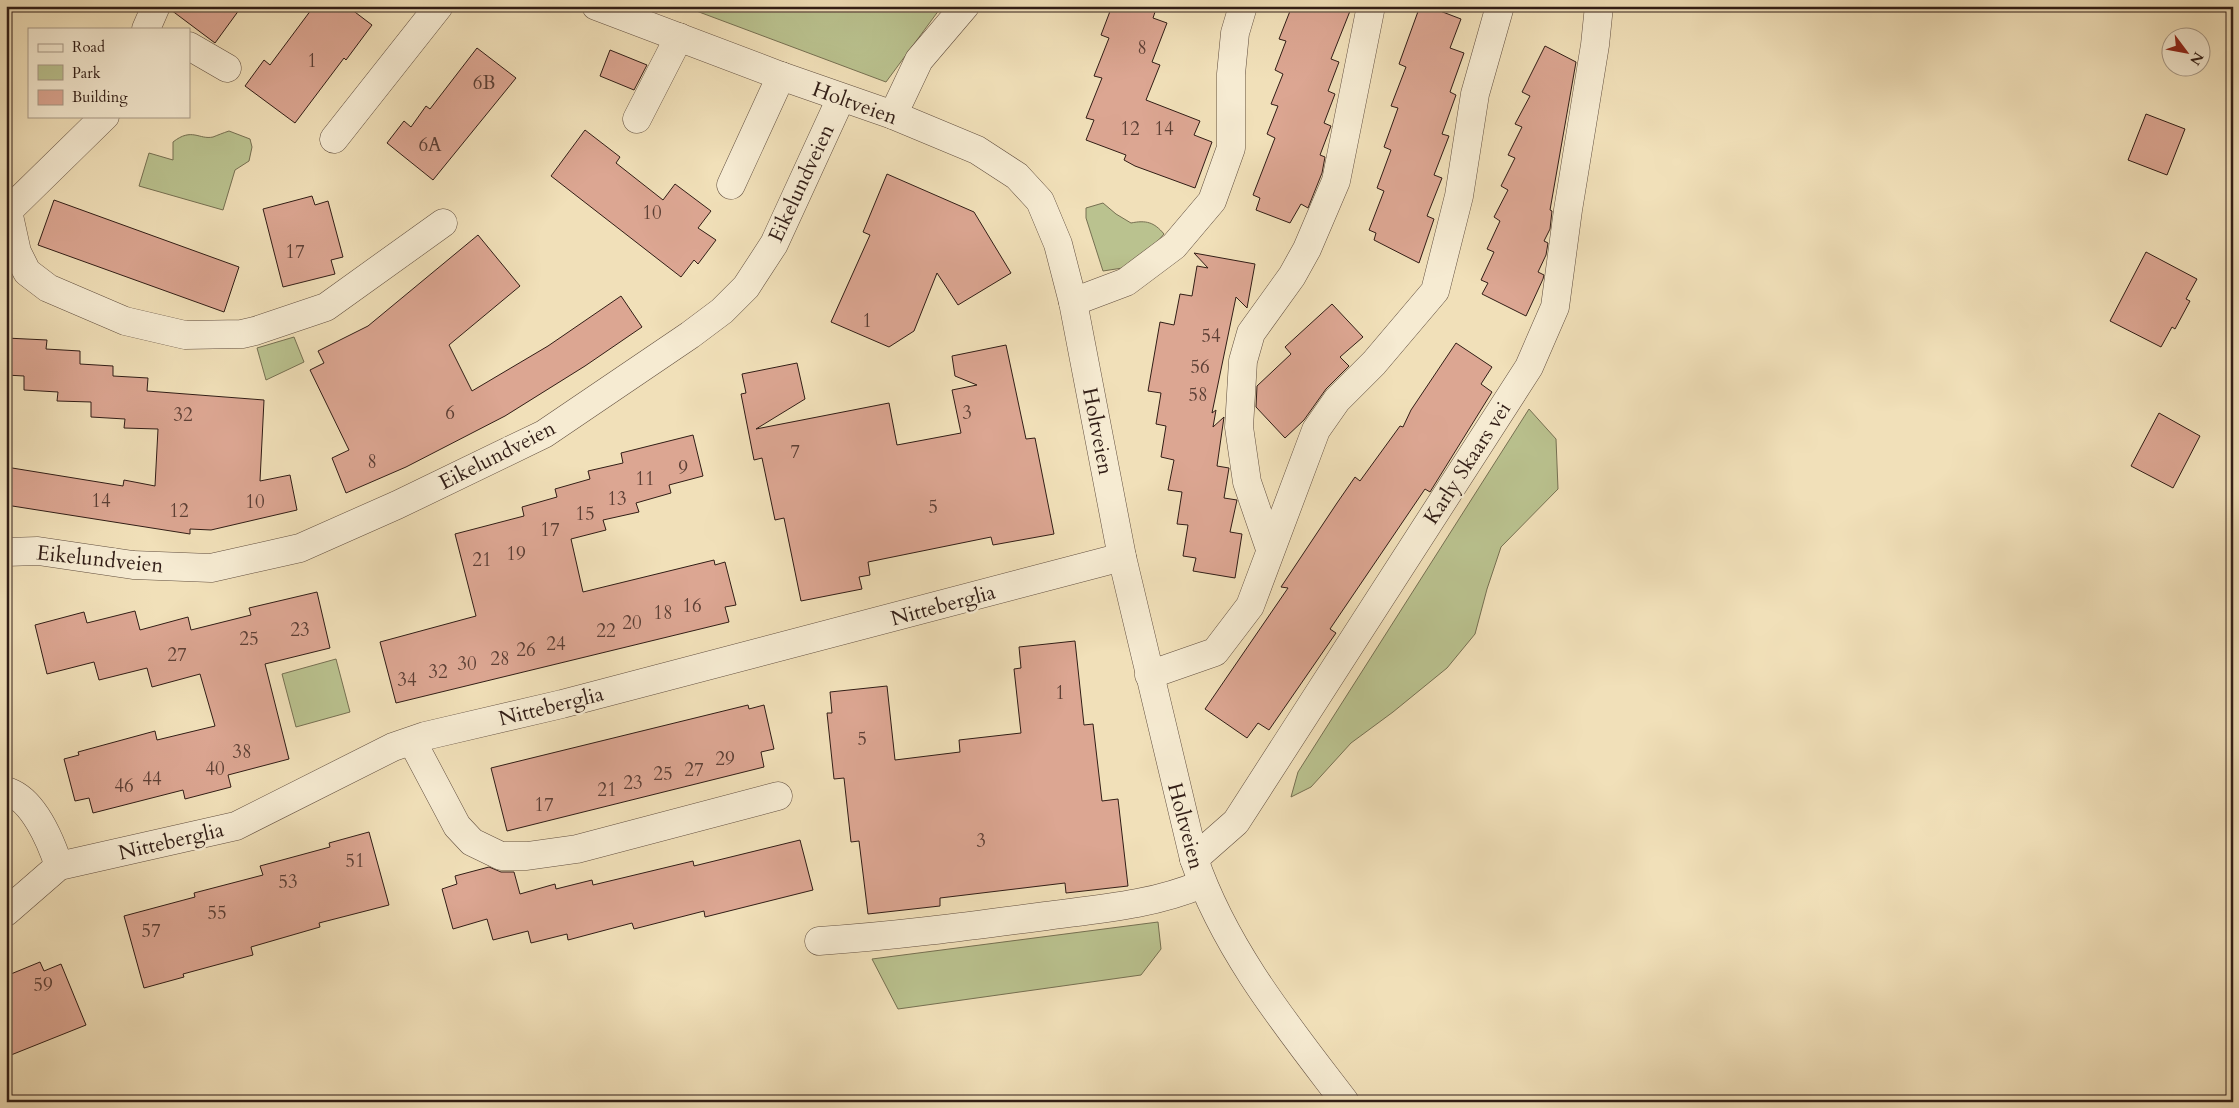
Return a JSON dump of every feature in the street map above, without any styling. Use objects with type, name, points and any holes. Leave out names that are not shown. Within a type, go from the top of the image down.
[{"type":"street","points":[[334,139],[439,6]]},
{"type":"street","name":"Holtveien","points":[[596,6],[781,76],[893,115],[977,150],[1017,176],[1040,201],[1058,244],[1073,302],[1122,557],[1194,859],[1202,884],[1242,960],[1284,1022],[1345,1102]]},
{"type":"street","points":[[893,115],[919,60],[965,6]]},
{"type":"street","points":[[1073,302],[1126,282],[1174,246],[1212,201],[1231,148],[1231,74],[1235,33],[1243,6]]},
{"type":"street","points":[[1270,549],[1247,482],[1238,426],[1243,361],[1251,333],[1292,276],[1307,249],[1336,181],[1371,6]]},
{"type":"street","points":[[1149,675],[1215,652],[1250,606],[1316,430],[1337,400],[1374,364],[1436,291],[1459,196],[1475,94],[1500,6]]},
{"type":"street","name":"Karly Skaars vei","points":[[1194,859],[1236,822],[1529,367],[1555,307],[1568,210],[1595,45],[1599,6]]},
{"type":"street","points":[[637,119],[679,38]]},
{"type":"street","points":[[190,47],[227,68]]},
{"type":"street","points":[[731,185],[781,76]]},
{"type":"street","name":"Eikelundveien","points":[[6,552],[38,551],[133,565],[211,568],[300,548],[397,505],[544,434],[690,335],[722,311],[746,287],[774,244],[841,98]]},
{"type":"street","points":[[103,118],[8,211],[17,252],[27,272],[48,288],[125,321],[185,334],[242,334],[255,331],[326,307],[443,223]]},
{"type":"street","name":"Nitteberglia","points":[[6,912],[60,866],[236,826],[393,747],[933,608],[1122,557]]},
{"type":"street","points":[[412,741],[457,826],[472,842],[501,856],[527,856],[577,849],[778,796]]},
{"type":"street","points":[[6,791],[14,793],[34,814],[50,838],[60,866]]},
{"type":"street","points":[[819,941],[951,928],[1138,904],[1174,896],[1202,884]]},
{"type":"green space","points":[[683,6],[942,6],[886,82]]},
{"type":"green space","points":[[229,131],[250,139],[252,147],[249,161],[235,170],[223,210],[139,186],[149,153],[173,160],[173,142],[185,135],[213,137]]},
{"type":"green space","points":[[1103,203],[1131,223],[1149,223],[1157,227],[1164,234],[1150,250],[1129,267],[1103,271],[1086,218],[1086,208]]},
{"type":"green space","points":[[294,337],[304,362],[266,380],[257,348]]},
{"type":"green space","points":[[1529,409],[1556,439],[1558,489],[1501,547],[1475,634],[1447,668],[1351,743],[1311,787],[1291,797],[1298,772]]},
{"type":"green space","points":[[336,659],[350,712],[296,727],[282,674]]},
{"type":"green space","points":[[1158,922],[1161,949],[1141,975],[898,1009],[872,959]]},
{"type":"building","points":[[171,6],[242,6],[215,43],[171,10]]},
{"type":"building","points":[[314,6],[347,6],[372,25],[346,60],[344,58],[295,123],[245,86],[264,60],[270,65]]},
{"type":"building","points":[[1112,6],[1157,6],[1153,18],[1167,23],[1152,62],[1160,65],[1146,100],[1200,121],[1194,135],[1212,142],[1195,188],[1135,166],[1124,160],[1126,155],[1086,140],[1094,120],[1086,118],[1102,78],[1094,76],[1109,38],[1101,35]]},
{"type":"building","points":[[1292,6],[1352,6],[1331,59],[1339,62],[1328,91],[1335,94],[1324,123],[1331,126],[1320,155],[1325,157],[1322,173],[1308,208],[1301,204],[1290,223],[1256,210],[1260,198],[1253,195],[1275,138],[1267,134],[1278,106],[1271,104],[1283,74],[1275,70],[1286,41],[1279,39]]},
{"type":"building","points":[[1420,6],[1427,6],[1461,19],[1450,48],[1464,53],[1450,92],[1456,95],[1442,134],[1449,136],[1434,175],[1442,178],[1427,216],[1434,219],[1419,263],[1374,240],[1376,233],[1369,230],[1384,191],[1377,188],[1391,150],[1384,147],[1398,108],[1391,106],[1406,67],[1399,64]]},
{"type":"building","points":[[1545,46],[1576,62],[1550,210],[1552,211],[1550,229],[1544,241],[1548,243],[1546,255],[1538,272],[1544,275],[1526,316],[1482,294],[1488,283],[1481,280],[1494,252],[1487,249],[1500,221],[1494,217],[1508,190],[1501,186],[1515,158],[1508,155],[1522,127],[1515,124],[1530,96],[1522,92]]},
{"type":"building","points":[[477,48],[516,78],[433,180],[387,143],[404,121],[411,127],[426,106],[430,109]]},
{"type":"building","points":[[610,50],[647,65],[634,90],[600,76]]},
{"type":"building","points":[[2146,114],[2185,129],[2167,175],[2128,160]]},
{"type":"building","points":[[585,130],[620,157],[616,163],[663,200],[675,184],[711,211],[698,228],[716,240],[698,264],[694,260],[681,277],[551,176]]},
{"type":"building","points":[[887,174],[974,212],[1011,273],[958,305],[937,273],[914,331],[889,347],[831,322],[870,235],[863,232]]},
{"type":"building","points":[[312,196],[315,205],[328,201],[343,257],[331,260],[335,274],[283,287],[263,209]]},
{"type":"building","points":[[54,200],[239,267],[224,312],[38,245]]},
{"type":"building","points":[[478,235],[520,286],[449,345],[472,391],[548,346],[621,296],[642,327],[585,366],[505,416],[406,467],[346,493],[332,458],[349,450],[310,370],[324,363],[318,351],[368,326]]},
{"type":"building","points":[[2146,252],[2197,279],[2186,299],[2190,301],[2175,329],[2172,327],[2161,347],[2110,321]]},
{"type":"building","points":[[1194,253],[1255,264],[1247,308],[1236,297],[1212,413],[1216,410],[1213,427],[1224,417],[1217,466],[1229,468],[1224,498],[1237,500],[1230,532],[1242,534],[1235,578],[1193,571],[1196,558],[1183,556],[1188,525],[1177,524],[1182,492],[1168,490],[1174,460],[1161,457],[1166,426],[1156,424],[1161,393],[1148,391],[1160,322],[1174,325],[1180,294],[1192,296],[1197,266],[1208,268]]},
{"type":"building","points":[[1332,304],[1363,337],[1340,357],[1349,366],[1326,389],[1304,420],[1285,438],[1256,407],[1257,386],[1291,354],[1285,347]]},
{"type":"building","points":[[6,338],[47,340],[46,349],[80,351],[80,364],[113,366],[113,376],[148,378],[147,391],[264,400],[260,481],[290,475],[297,510],[211,530],[190,529],[190,534],[6,505],[6,467],[123,486],[124,480],[155,486],[158,429],[124,428],[125,419],[91,417],[91,402],[57,401],[58,392],[24,390],[24,376],[6,375]]},
{"type":"building","points":[[1456,343],[1492,367],[1481,384],[1492,392],[1430,492],[1425,489],[1330,629],[1336,633],[1269,730],[1258,723],[1247,738],[1205,709],[1288,588],[1281,587],[1337,503],[1355,477],[1360,481],[1400,426],[1403,427],[1411,410]]},
{"type":"building","points":[[1006,345],[1026,439],[1035,438],[1054,534],[993,545],[991,537],[868,562],[870,575],[859,577],[862,589],[801,601],[784,518],[775,520],[762,458],[754,460],[741,394],[746,393],[742,374],[797,363],[805,399],[756,429],[889,403],[897,445],[961,433],[952,390],[977,385],[955,376],[952,356]]},
{"type":"building","points":[[2159,413],[2200,436],[2173,488],[2131,466]]},
{"type":"building","points":[[693,435],[703,476],[669,485],[671,493],[636,503],[639,512],[603,520],[606,530],[571,539],[583,592],[714,560],[715,565],[725,562],[736,605],[725,607],[729,622],[396,703],[380,642],[476,616],[455,534],[524,516],[522,507],[557,497],[555,489],[590,479],[588,471],[623,463],[621,453]]},
{"type":"building","points":[[317,592],[330,648],[265,664],[289,759],[228,775],[231,787],[185,799],[183,790],[93,813],[89,798],[75,801],[64,759],[79,755],[78,752],[155,731],[157,740],[215,726],[200,674],[152,687],[147,668],[99,680],[94,662],[47,674],[35,625],[84,612],[87,623],[135,611],[140,630],[188,617],[191,630],[251,615],[249,608]]},
{"type":"building","points":[[1075,641],[1084,725],[1093,724],[1102,801],[1118,799],[1128,886],[1066,893],[1065,883],[940,898],[940,906],[868,914],[859,841],[851,842],[844,778],[834,779],[827,713],[832,713],[830,692],[887,686],[895,760],[960,752],[959,740],[1021,733],[1014,669],[1021,668],[1019,647]]},
{"type":"building","points":[[748,705],[749,709],[764,705],[774,749],[761,752],[764,767],[507,831],[491,768]]},
{"type":"building","points":[[369,832],[389,905],[319,923],[320,927],[251,947],[253,955],[183,974],[184,977],[144,988],[124,916],[195,897],[194,893],[263,875],[260,866],[330,847],[329,843]]},
{"type":"building","points":[[800,840],[813,890],[705,917],[704,911],[634,929],[632,923],[568,940],[567,934],[531,943],[528,931],[493,940],[487,919],[453,929],[442,889],[457,884],[455,876],[489,867],[501,872],[514,872],[520,894],[555,884],[556,889],[592,880],[593,885],[693,861],[694,866]]},
{"type":"building","points":[[40,962],[44,971],[61,964],[86,1025],[6,1057],[6,976]]}]
